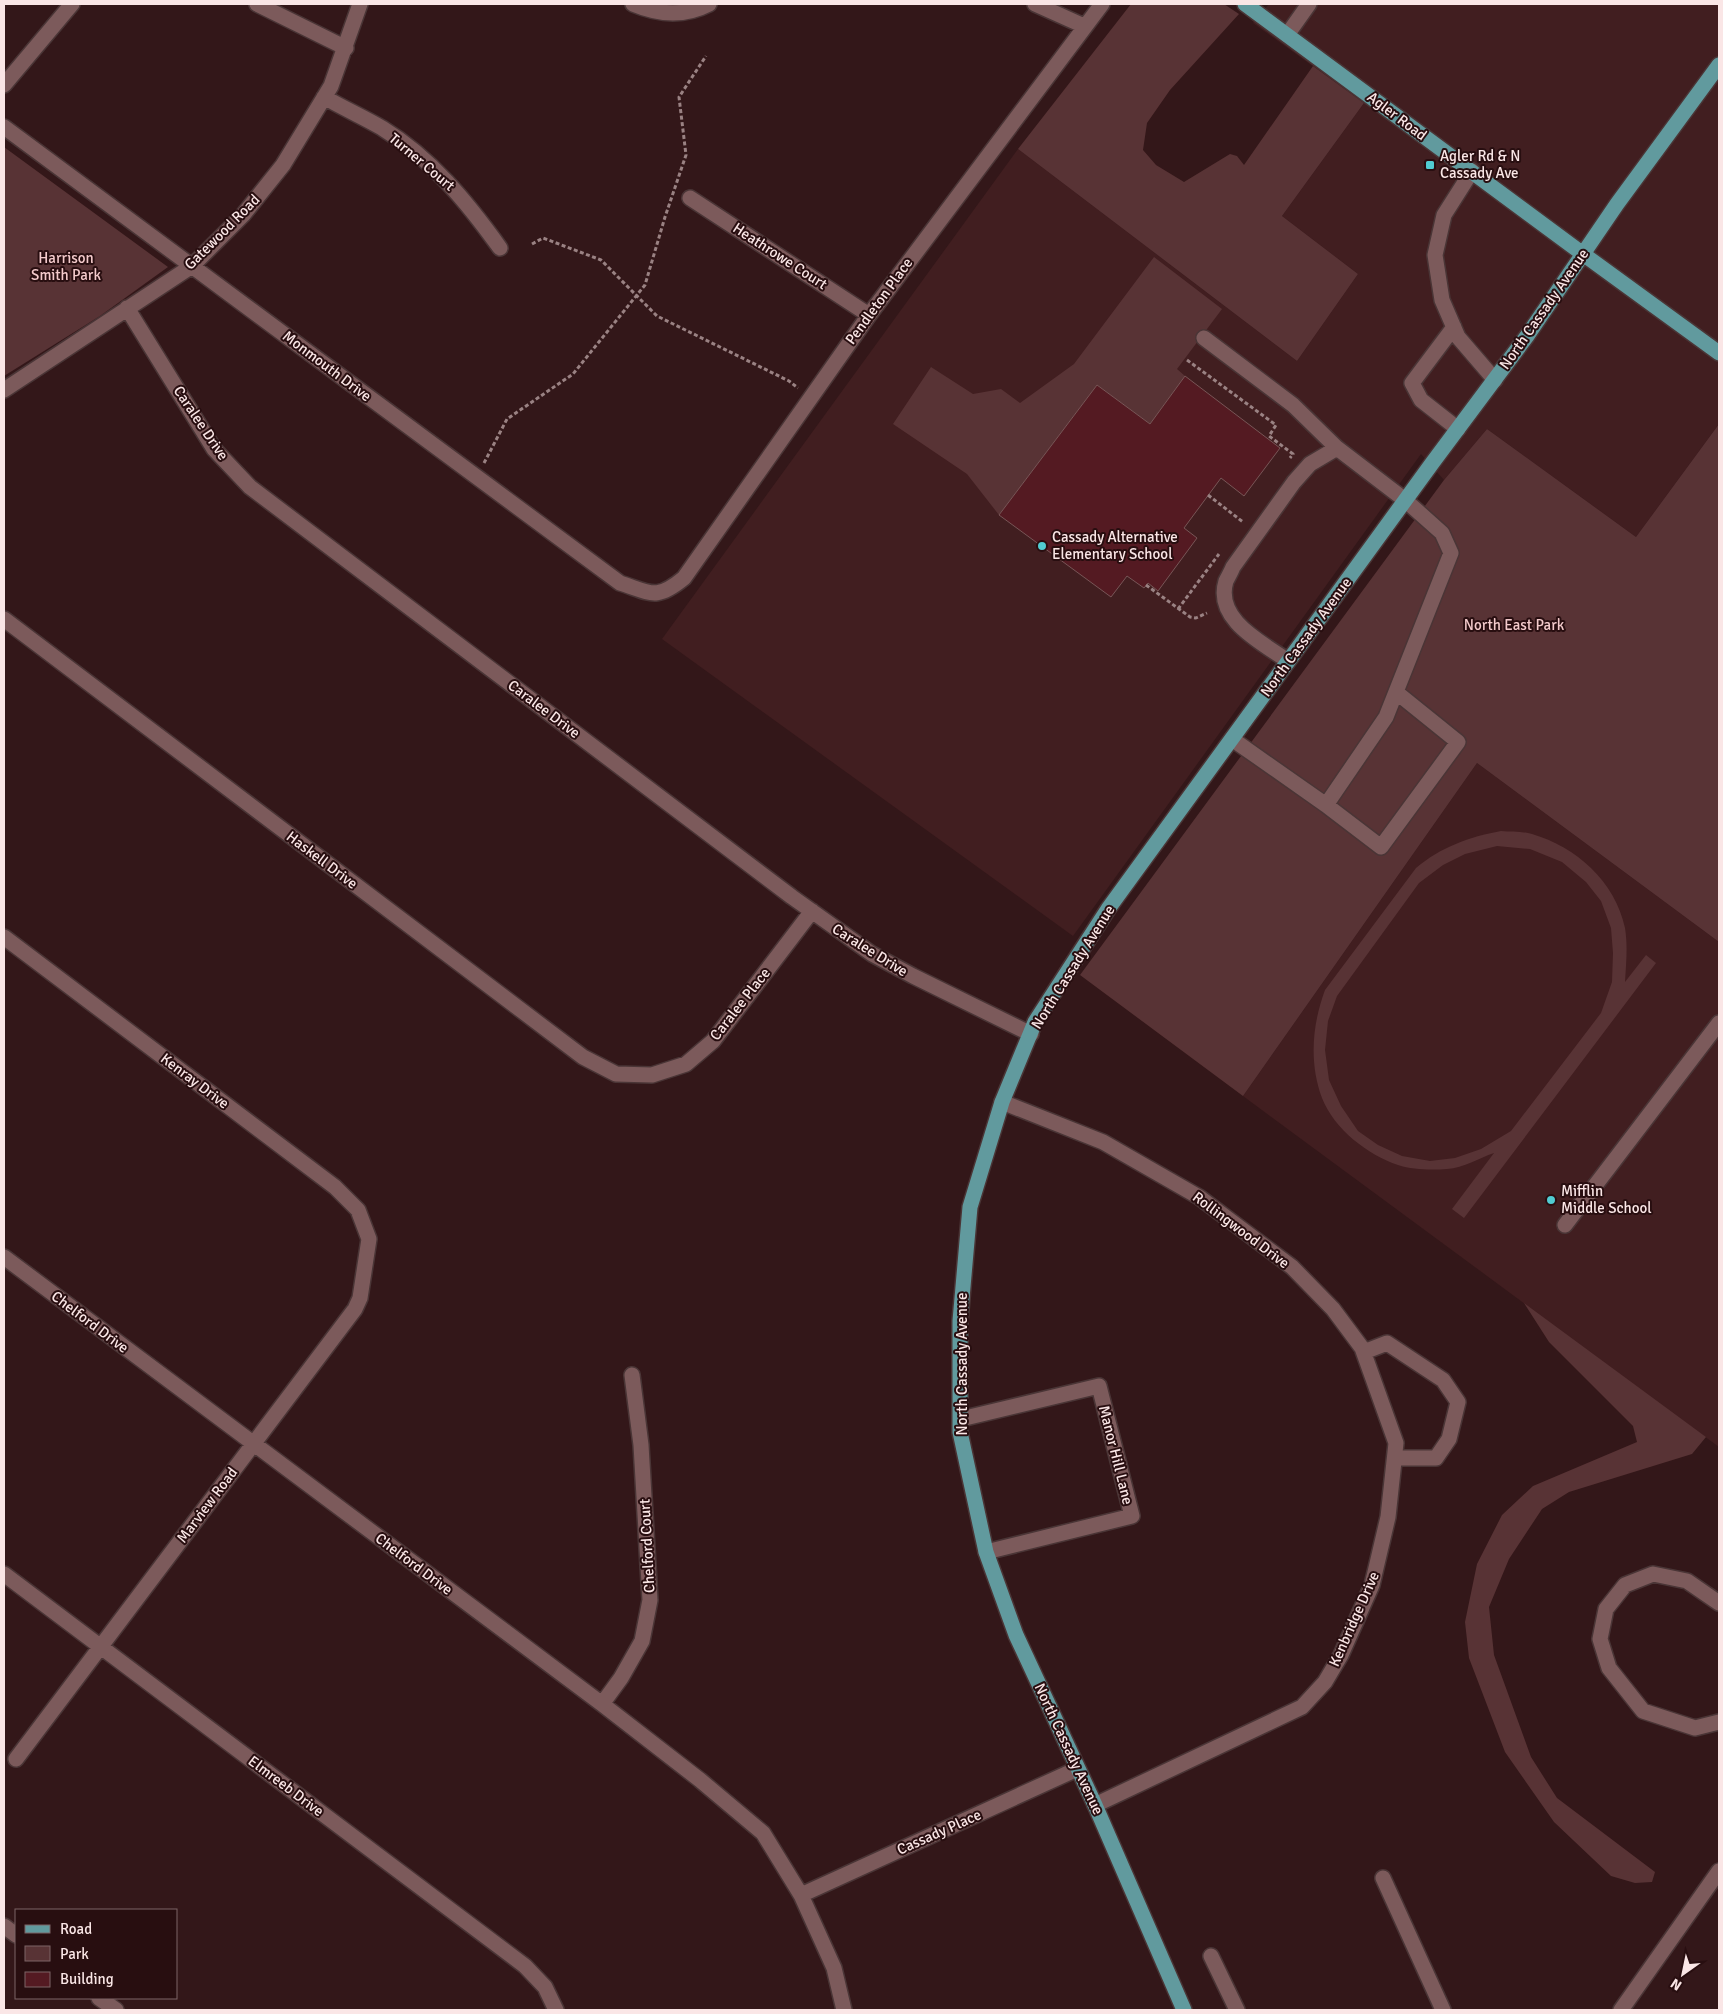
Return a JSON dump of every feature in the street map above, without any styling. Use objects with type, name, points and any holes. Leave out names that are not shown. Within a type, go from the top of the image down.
[{"type":"main road","name":"Agler Road","points":[[1245,4],[1719,353]]},
{"type":"main road","name":"North Cassady Avenue","points":[[1184,2010],[1095,1805],[1016,1635],[986,1552],[960,1432],[960,1321],[970,1207],[1002,1102],[1035,1022],[1108,909],[1405,500],[1527,336],[1583,254],[1719,65]]},
{"type":"street","points":[[4,85],[72,4]]},
{"type":"street","points":[[257,4],[346,48]]},
{"type":"street","name":"Gatewood Road","points":[[4,390],[192,266],[243,215],[283,165],[331,86],[360,4]]},
{"type":"street","points":[[633,4],[650,11],[677,14],[699,9],[710,4]]},
{"type":"street","points":[[1035,4],[1084,26]]},
{"type":"street","name":"Pendleton Place","points":[[655,594],[671,589],[684,578],[869,315],[1102,4]]},
{"type":"street","points":[[1288,35],[1309,4]]},
{"type":"street","name":"Turner Court","points":[[324,97],[383,129],[424,160],[456,190],[500,248]]},
{"type":"street","name":"Monmouth Drive","points":[[4,127],[620,583],[655,594]]},
{"type":"street","points":[[1472,171],[1444,215],[1436,255],[1442,300],[1458,337],[1495,380]]},
{"type":"street","name":"Heathrowe Court","points":[[690,198],[869,315]]},
{"type":"street","name":"Caralee Drive","points":[[127,308],[214,449],[250,487],[812,911],[872,954],[1031,1034]]},
{"type":"street","points":[[1454,327],[1412,383],[1421,400],[1458,429]]},
{"type":"street","points":[[1204,338],[1293,405],[1336,448],[1405,500],[1442,533],[1451,553],[1386,717],[1326,805]]},
{"type":"street","points":[[1288,661],[1234,621],[1227,609],[1226,582],[1233,567],[1294,482],[1310,464],[1336,448]]},
{"type":"street","name":"Haskell Drive","points":[[4,619],[583,1057],[616,1074],[652,1075]]},
{"type":"street","points":[[1232,740],[1326,805],[1381,847],[1458,742],[1396,692]]},
{"type":"street","name":"Caralee Place","points":[[652,1075],[686,1064],[713,1041],[812,911]]},
{"type":"street","name":"Kenray Drive","points":[[4,937],[335,1188],[358,1210],[369,1239]]},
{"type":"street","points":[[1566,1224],[1719,1023]]},
{"type":"street","name":"Rollingwood Drive","points":[[1002,1102],[1103,1142],[1199,1196],[1292,1267],[1333,1309],[1364,1352],[1395,1451]]},
{"type":"street","name":"Marview Road","points":[[16,1759],[355,1308],[360,1298],[369,1239]]},
{"type":"street","name":"Chelford Drive","points":[[4,1257],[602,1704],[700,1780],[763,1833],[801,1895],[834,1968],[844,2010]]},
{"type":"street","points":[[1364,1352],[1387,1343],[1443,1380],[1458,1402],[1450,1439],[1436,1458],[1395,1451]]},
{"type":"street","name":"Chelford Court","points":[[602,1704],[621,1678],[642,1641],[650,1600],[641,1445],[632,1375]]},
{"type":"street","name":"Manor Hill Lane","points":[[961,1419],[1099,1386],[1132,1516],[986,1552]]},
{"type":"street","name":"Kenbridge Drive","points":[[1095,1805],[1302,1707],[1325,1682],[1341,1655],[1372,1585],[1388,1517],[1395,1451]]},
{"type":"street","name":"Elmreeb Drive","points":[[4,1574],[525,1966],[545,1987],[556,2010]]},
{"type":"street","points":[[1719,1603],[1687,1581],[1653,1574],[1625,1585],[1606,1609],[1600,1639],[1609,1668],[1643,1711],[1695,1728],[1719,1722]]},
{"type":"street","name":"Cassady Place","points":[[801,1895],[1077,1769]]},
{"type":"street","points":[[1621,2010],[1719,1871]]},
{"type":"street","points":[[1384,1878],[1443,2010]]},
{"type":"street","points":[[4,1926],[15,1934]]},
{"type":"street","points":[[1211,1956],[1237,2010]]},
{"type":"street","points":[[100,1999],[116,2010]]},
{"type":"path","points":[[476,476],[507,419],[573,374],[645,285],[664,216],[686,155],[679,97],[706,56]]},
{"type":"path","points":[[532,244],[542,238],[601,260],[657,316],[789,381],[811,397]]},
{"type":"path","points":[[1188,360],[1276,425],[1269,436],[1293,454],[1288,461]]},
{"type":"path","points":[[1208,496],[1243,522]]},
{"type":"path","points":[[1238,529],[1248,514]]},
{"type":"path","points":[[1178,609],[1221,551]]},
{"type":"path","points":[[1146,585],[1190,617],[1196,618],[1208,613]]},
{"type":"shaded area","name":"Cassady Alternative Elementary School","points":[[1269,4],[1719,4],[1719,424],[1636,537],[1487,429],[1444,480],[1421,454],[1073,936],[662,639],[1018,149],[1297,361],[1358,274],[1282,216],[1364,103],[1253,23]]},
{"type":"shaded area","name":"Mifflin Middle School","points":[[1477,763],[1719,942],[1719,1447],[1243,1096]]},
{"type":"green space","points":[[1131,4],[1224,4],[1239,14],[1170,90],[1147,123],[1143,150],[1156,165],[1184,182],[1230,154],[1237,156],[1244,165],[1313,66],[1364,103],[1282,216],[1358,274],[1297,361],[1018,149]]},
{"type":"green space","name":"Harrison Smith Park","points":[[4,147],[168,267],[100,316],[4,376]]},
{"type":"green space","points":[[1154,257],[1222,309],[1177,369],[1185,376],[1150,424],[1097,385],[999,515],[967,474],[893,424],[931,367],[973,394],[1001,389],[1020,403],[1074,364]]},
{"type":"green space","name":"North East Park","points":[[1719,424],[1719,942],[1477,763],[1243,1096],[1080,975],[1444,480],[1487,429],[1636,537]]},
{"type":"green space","points":[[1501,831],[1532,834],[1564,848],[1578,857],[1603,881],[1620,911],[1625,928],[1626,942],[1625,982],[1646,955],[1656,963],[1464,1218],[1452,1209],[1494,1153],[1459,1167],[1435,1170],[1404,1167],[1375,1155],[1343,1130],[1327,1109],[1315,1071],[1314,1044],[1317,1017],[1325,990],[1416,868],[1445,849],[1489,833]],"holes":[[[1497,846],[1530,849],[1562,862],[1586,882],[1601,901],[1611,928],[1613,953],[1612,982],[1601,1013],[1511,1131],[1481,1149],[1455,1158],[1430,1161],[1402,1156],[1378,1145],[1358,1131],[1341,1106],[1329,1080],[1325,1050],[1328,1021],[1337,996],[1419,883],[1443,865],[1465,854]]]},
{"type":"green space","points":[[1524,1303],[1706,1437],[1692,1454],[1569,1492],[1542,1509],[1509,1559],[1489,1607],[1494,1655],[1531,1757],[1557,1798],[1655,1872],[1652,1882],[1635,1883],[1611,1876],[1554,1822],[1505,1752],[1469,1658],[1465,1622],[1477,1564],[1502,1515],[1533,1486],[1637,1442],[1633,1426],[1549,1342]]},
{"type":"building","points":[[1185,376],[1280,448],[1244,496],[1221,478],[1184,528],[1197,538],[1158,591],[1148,583],[1144,588],[1127,576],[1111,597],[999,515],[1097,385],[1150,424]]},
{"type":"place","name":"Agler Rd & N Cassady Ave","points":[[1430,165]]},
{"type":"place","name":"Cassady Alternative Elementary School","points":[[1042,546]]},
{"type":"place","name":"Mifflin Middle School","points":[[1551,1200]]}]
